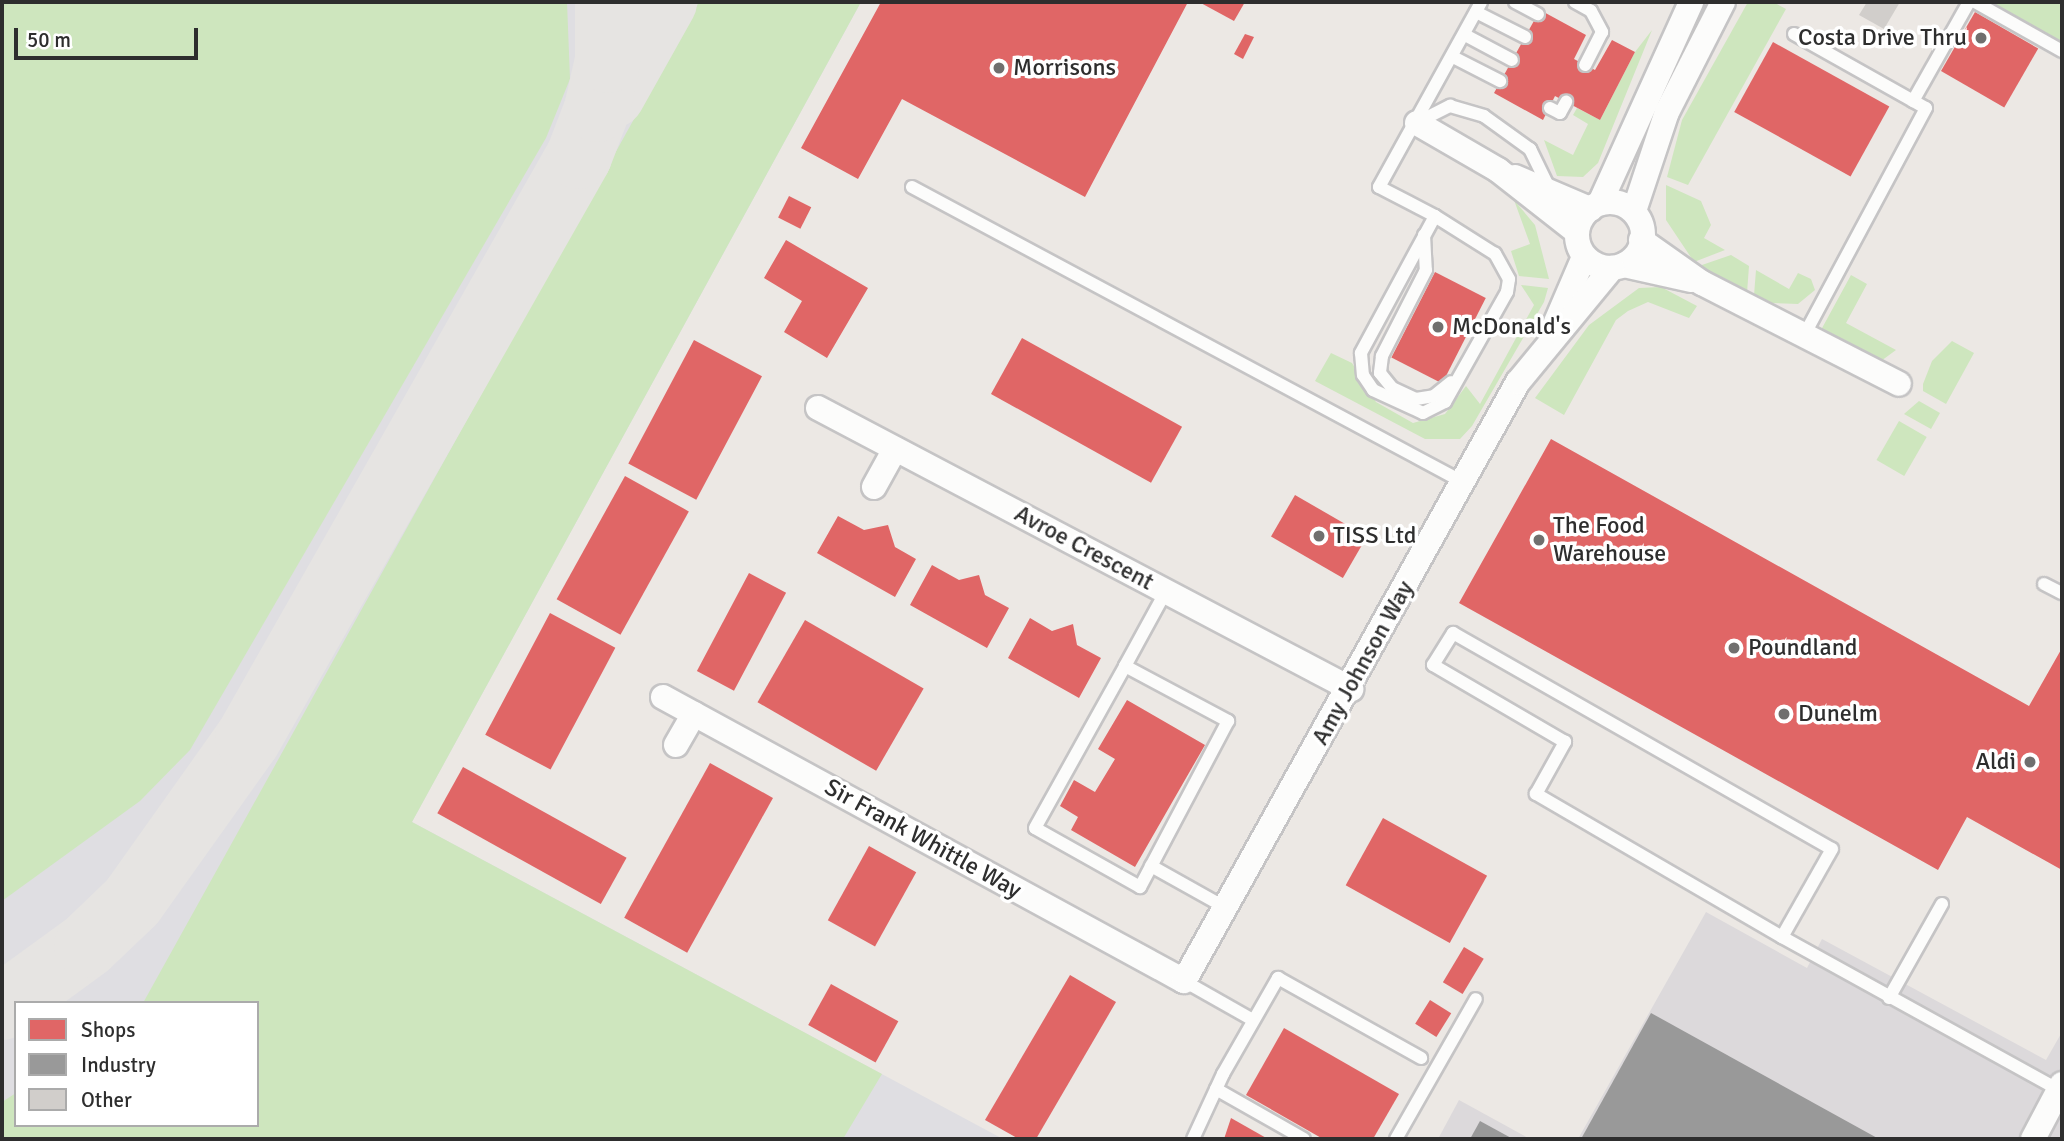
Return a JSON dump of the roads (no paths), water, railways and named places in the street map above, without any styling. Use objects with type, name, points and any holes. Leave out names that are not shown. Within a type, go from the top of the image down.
[{"type":"street","points":[[1577,232],[1595,206],[1691,2]]},
{"type":"street","points":[[1634,211],[1667,112],[1723,2]]},
{"type":"street","points":[[1417,123],[1498,170],[1577,232],[1584,257],[1702,283]]},
{"type":"street","points":[[1498,170],[1595,206],[1619,204],[1634,211],[1642,226],[1641,240],[1618,266]]},
{"type":"street","points":[[1641,240],[1702,283],[1899,384]]},
{"type":"street","name":"Amy Johnson Way","points":[[1184,981],[1351,689],[1461,481],[1545,345],[1584,257]]},
{"type":"street","name":"Amy Johnson Way","points":[[1545,345],[1618,266]]},
{"type":"street","name":"Avroe Crescent","points":[[818,408],[1351,689]]},
{"type":"street","points":[[874,487],[895,449]]},
{"type":"street","name":"Sir Frank Whittle Way","points":[[663,697],[1184,981]]},
{"type":"street","points":[[676,745],[694,714]]},
{"type":"street","points":[[2033,1139],[2061,1087]]},
{"type":"lane","points":[[1515,2],[1538,14]]},
{"type":"lane","points":[[1575,2],[1594,6],[1602,32],[1589,43],[1585,65]]},
{"type":"lane","points":[[1913,101],[1972,2],[2062,51]]},
{"type":"lane","points":[[1435,216],[1362,353],[1363,375],[1373,390],[1423,412],[1445,402],[1507,292],[1509,279],[1495,254],[1435,216],[1380,187],[1479,7],[1525,37]]},
{"type":"lane","points":[[1794,34],[1926,108],[1804,336]]},
{"type":"lane","points":[[1465,35],[1512,60]]},
{"type":"lane","points":[[1453,57],[1500,81]]},
{"type":"lane","points":[[1550,108],[1560,113],[1566,102]]},
{"type":"lane","points":[[1417,123],[1451,106],[1484,116],[1530,149],[1549,188]]},
{"type":"lane","points":[[912,187],[1461,481]]},
{"type":"lane","points":[[1424,235],[1426,270],[1382,356],[1380,373],[1392,388],[1424,399],[1441,392],[1466,366]]},
{"type":"lane","points":[[2045,584],[2062,593]]},
{"type":"lane","points":[[1125,666],[1228,721],[1140,887],[1035,828],[1166,592]]},
{"type":"lane","points":[[1782,937],[1832,849],[1453,633],[1433,666],[1565,741],[1536,794],[1782,937],[1889,998],[2061,1087]]},
{"type":"lane","points":[[1151,866],[1226,908]]},
{"type":"lane","points":[[1889,998],[1942,904]]},
{"type":"lane","points":[[1193,1139],[1216,1088],[1278,978],[1421,1058]]},
{"type":"lane","points":[[1184,981],[1253,1020]]},
{"type":"lane","points":[[1396,1139],[1476,999]]},
{"type":"lane","points":[[1216,1088],[1304,1139]]},
{"type":"place","name":"Costa Drive Thru","points":[[1981,38]]},
{"type":"place","name":"Morrisons","points":[[999,68]]},
{"type":"place","name":"McDonald's","points":[[1438,327]]},
{"type":"place","name":"TISS Ltd","points":[[1319,536]]},
{"type":"place","name":"The Food Warehouse","points":[[1539,540]]},
{"type":"place","name":"Poundland","points":[[1734,648]]},
{"type":"place","name":"Dunelm","points":[[1784,714]]},
{"type":"place","name":"Aldi","points":[[2030,762]]}]
